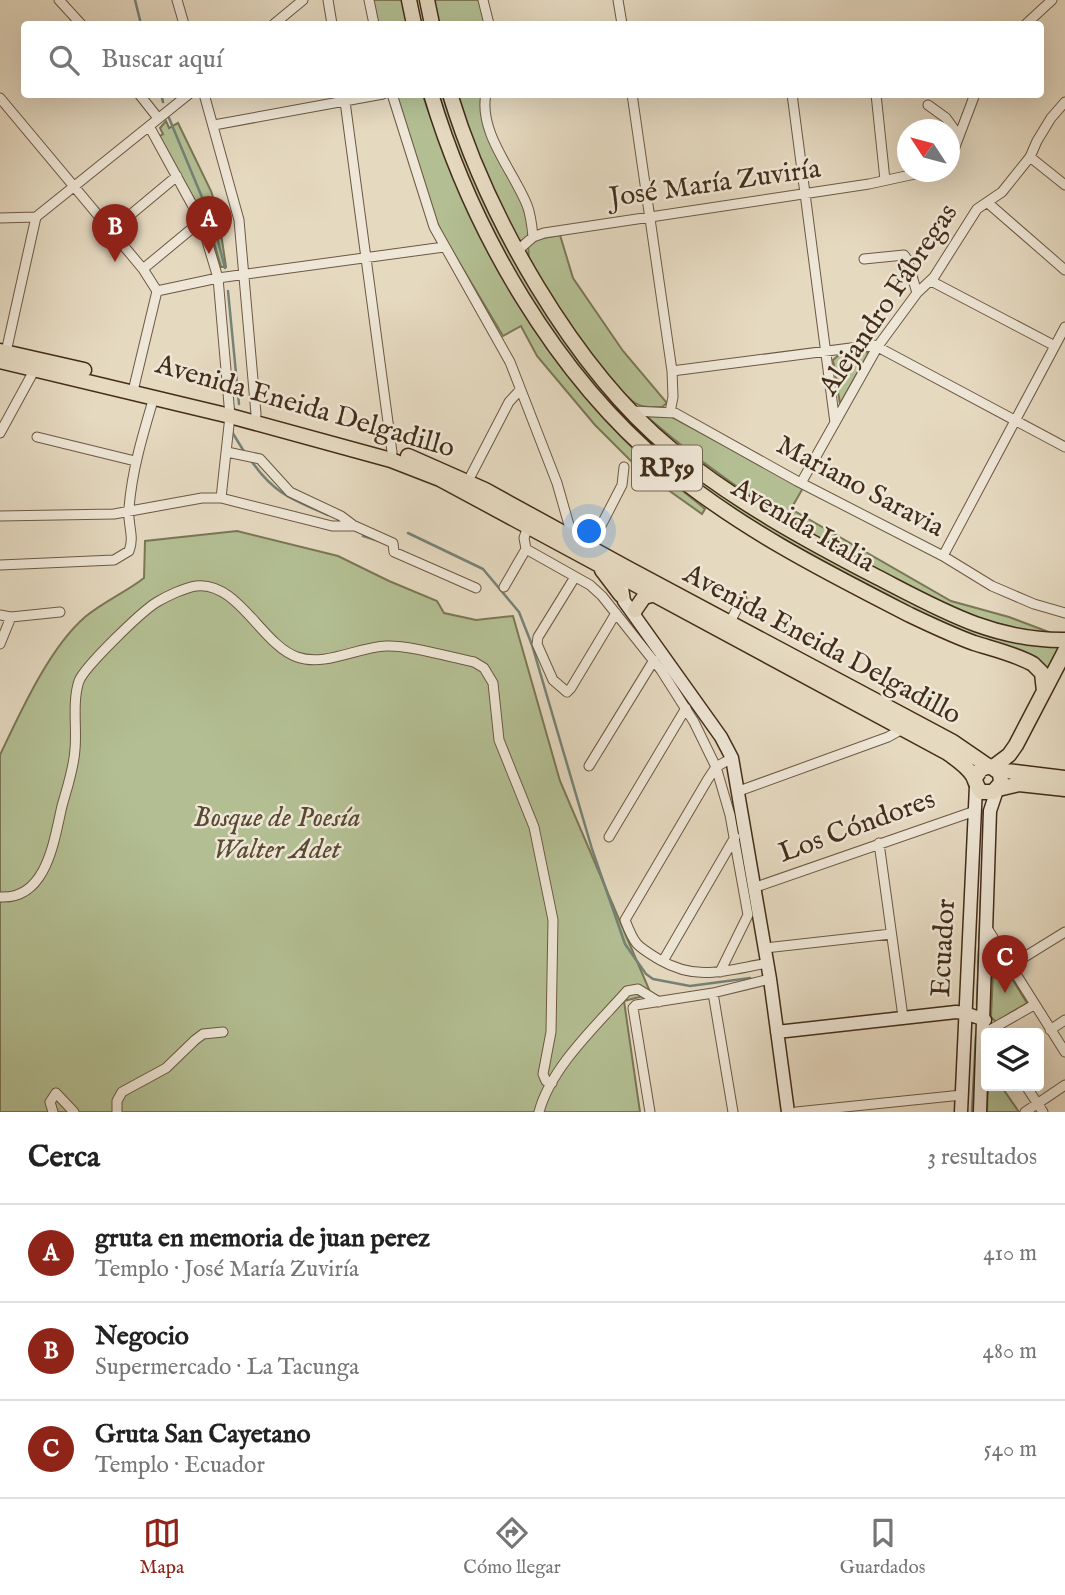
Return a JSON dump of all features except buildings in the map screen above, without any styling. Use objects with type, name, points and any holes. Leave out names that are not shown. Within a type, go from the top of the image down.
[{"type":"main road","points":[[409,0],[413,21]]},
{"type":"main road","points":[[427,0],[431,21]]},
{"type":"main road","name":"Avenida Italia","points":[[432,98],[447,144],[469,196],[519,290],[549,338],[634,439],[667,468],[717,505],[810,562],[945,632],[1033,664],[1042,673],[1044,691]]},
{"type":"main road","name":"Avenida Italia","points":[[452,98],[478,168],[517,251],[568,333],[632,411],[671,449],[780,524],[935,607],[994,631],[1031,639],[1065,640]]},
{"type":"main road","name":"Avenida Eneida Delgadillo","points":[[2,355],[432,465],[468,481],[573,539],[591,557]]},
{"type":"main road","name":"Avenida Eneida Delgadillo","points":[[134,387],[154,397],[229,411]]},
{"type":"main road","name":"Avenida Eneida Delgadillo","points":[[392,456],[591,557],[730,622],[953,742],[993,768],[1065,778]]},
{"type":"main road","points":[[591,557],[636,614],[721,737],[732,758],[768,963],[788,1112]]},
{"type":"main road","points":[[621,595],[628,575]]},
{"type":"main road","points":[[628,575],[636,614]]},
{"type":"main road","name":"Avenida Eneida Delgadillo","points":[[628,575],[655,594],[955,758],[975,782]]},
{"type":"main road","points":[[636,614],[644,597],[655,594]]},
{"type":"main road","points":[[1065,651],[1016,745],[1009,755],[993,768],[981,769],[975,782],[985,793],[1019,784],[1065,789]]},
{"type":"main road","points":[[993,768],[1002,779],[998,790]]},
{"type":"main road","name":"Ecuador","points":[[961,1112],[975,782]]},
{"type":"main road","name":"Ecuador","points":[[989,1028],[987,928],[990,811],[998,790]]},
{"type":"main road","points":[[777,1032],[903,1017],[965,1013],[989,1028]]},
{"type":"main road","name":"Ecuador","points":[[980,1112],[982,1091]]},
{"type":"street","points":[[60,0],[78,21]]},
{"type":"street","points":[[177,0],[183,21]]},
{"type":"street","points":[[278,21],[303,0]]},
{"type":"street","points":[[328,0],[332,21]]},
{"type":"street","points":[[369,0],[373,21]]},
{"type":"street","points":[[483,0],[488,21]]},
{"type":"street","points":[[618,0],[622,21]]},
{"type":"street","points":[[1029,21],[1052,0]]},
{"type":"street","points":[[0,98],[143,269],[158,291],[134,387]]},
{"type":"street","points":[[142,98],[158,118]]},
{"type":"street","points":[[2,355],[36,217],[184,98]]},
{"type":"street","points":[[205,98],[237,210],[245,274],[255,418]]},
{"type":"street","points":[[214,125],[344,98],[392,456]]},
{"type":"street","points":[[393,98],[430,215],[443,247],[505,352],[557,483],[573,539]]},
{"type":"street","points":[[485,98],[488,124],[510,175],[526,202],[533,237],[517,251]]},
{"type":"street","points":[[633,98],[672,371],[673,397],[670,412]]},
{"type":"street","points":[[793,98],[835,423]]},
{"type":"street","points":[[877,98],[885,180]]},
{"type":"street","points":[[960,131],[973,98]]},
{"type":"street","name":"Alejandro Fábregas","points":[[801,482],[878,346],[917,293],[931,281],[977,209],[1002,192],[1030,157],[1044,130],[1065,102]]},
{"type":"street","points":[[928,106],[947,119]]},
{"type":"street","points":[[149,126],[201,221],[218,278],[229,411],[221,498]]},
{"type":"street","points":[[1030,157],[1065,185]]},
{"type":"street","points":[[111,231],[177,176]]},
{"type":"street","name":"José María Zuviría","points":[[533,237],[897,178]]},
{"type":"street","points":[[988,202],[1065,270]]},
{"type":"street","points":[[0,218],[36,217]]},
{"type":"street","points":[[143,269],[201,221]]},
{"type":"street","points":[[158,291],[218,278],[443,247]]},
{"type":"street","points":[[864,259],[904,255],[917,293]]},
{"type":"street","points":[[931,281],[1055,346]]},
{"type":"street","points":[[943,556],[1065,327]]},
{"type":"street","points":[[672,371],[826,349],[878,346],[1065,447]]},
{"type":"street","points":[[0,433],[37,363]]},
{"type":"street","points":[[468,481],[509,402],[520,390]]},
{"type":"street","points":[[0,565],[114,560],[125,555],[131,547],[128,511],[135,461],[154,397]]},
{"type":"street","name":"Mariano Saravia","points":[[632,411],[670,412],[943,556],[992,586],[1034,604],[1065,613]]},
{"type":"street","points":[[37,437],[135,461]]},
{"type":"street","points":[[227,452],[260,459],[290,492],[393,543],[394,552],[476,588]]},
{"type":"street","points":[[591,557],[622,485],[624,467]]},
{"type":"street","points":[[0,516],[109,514],[202,498],[221,498],[332,526],[355,526]]},
{"type":"street","points":[[504,587],[526,549],[524,538],[528,526]]},
{"type":"street","points":[[526,549],[596,589],[653,660],[686,708],[716,767],[735,837],[748,915],[720,972]]},
{"type":"street","points":[[575,577],[538,637],[537,643],[553,680],[567,692],[616,613]]},
{"type":"street","points":[[0,897],[16,896],[24,892],[36,882],[49,859],[75,751],[80,680],[89,667],[139,616],[158,602],[193,587],[209,588],[233,599],[282,649],[305,659],[317,660],[387,646],[474,662],[484,668],[493,682],[499,740],[534,827],[553,920],[551,1032],[543,1074],[546,1081],[552,1083]]},
{"type":"street","points":[[730,622],[742,599]]},
{"type":"street","points":[[0,615],[11,617],[60,612]]},
{"type":"street","points":[[0,643],[11,617]]},
{"type":"street","points":[[589,766],[653,660]]},
{"type":"street","points":[[609,837],[686,708]]},
{"type":"street","points":[[739,791],[904,729]]},
{"type":"street","points":[[732,758],[716,767],[625,920],[636,945],[675,968],[709,974],[768,963]]},
{"type":"street","name":"Los Cóndores","points":[[755,887],[975,811]]},
{"type":"street","points":[[663,961],[735,837]]},
{"type":"street","points":[[879,843],[903,1017]]},
{"type":"street","points":[[987,928],[1065,1052]]},
{"type":"street","points":[[1010,966],[1065,932]]},
{"type":"street","points":[[765,948],[891,934]]},
{"type":"street","points":[[650,1112],[633,1008],[770,979]]},
{"type":"street","points":[[539,1112],[552,1083],[578,1046],[627,991],[638,989],[659,1002]]},
{"type":"street","points":[[713,993],[733,1112]]},
{"type":"street","points":[[989,1028],[1034,1005]]},
{"type":"street","points":[[1051,1030],[1065,1020]]},
{"type":"street","points":[[117,1112],[117,1101],[122,1092],[166,1068],[204,1034],[223,1032]]},
{"type":"street","points":[[1025,1112],[1040,1108],[1065,1085]]},
{"type":"street","points":[[1029,1091],[1040,1108]]},
{"type":"street","points":[[53,1112],[50,1102],[56,1093],[74,1112]]},
{"type":"street","points":[[796,1112],[962,1095]]},
{"type":"green space","points":[[372,0],[402,0],[406,21],[376,21]]},
{"type":"green space","points":[[433,0],[479,0],[485,21],[438,21]]},
{"type":"green space","points":[[397,98],[424,98],[463,199],[484,243],[532,327],[591,404],[659,472],[705,509],[702,514],[640,470],[595,425],[537,356],[521,326],[503,336],[444,237],[429,206]]},
{"type":"green space","points":[[436,98],[446,98],[558,326],[699,476],[987,634],[1029,645],[1063,644],[1046,677],[837,573],[689,482],[620,420],[547,326],[484,219]]},
{"type":"green space","points":[[459,98],[483,98],[483,116],[522,203],[529,227],[528,238],[521,241],[516,238],[474,145]]},
{"type":"green space","points":[[166,121],[169,128],[178,123],[211,191],[218,213],[226,267],[221,267],[209,225],[158,137],[163,134],[160,128]]},
{"type":"green space","points":[[560,235],[573,278],[623,351],[667,403],[662,407],[641,406],[625,394],[577,334],[534,270],[528,247],[538,239]]},
{"type":"green space","points":[[869,352],[840,404],[833,360],[840,354]]},
{"type":"green space","points":[[646,416],[672,417],[803,488],[791,509],[951,601],[1009,617],[1062,637],[1034,636],[999,628],[876,571],[807,532],[740,489]]},
{"type":"green space","name":"Bosque de Poesía Walter Adet","points":[[237,531],[338,556],[437,601],[444,613],[476,620],[513,616],[560,781],[651,994],[624,1001],[640,1112],[0,1112],[0,755],[36,682],[72,630],[85,617],[144,578],[145,541]]},
{"type":"green space","points":[[994,949],[1027,1003],[996,1022],[991,1017]]},
{"type":"green space","points":[[988,1091],[1004,1091],[1019,1112],[987,1112]]},
{"type":"waterway","points":[[135,0],[140,21]]},
{"type":"waterway","points":[[162,98],[163,102]]},
{"type":"waterway","points":[[169,118],[214,226],[225,268]]},
{"type":"waterway","points":[[228,291],[239,404]]},
{"type":"waterway","points":[[232,432],[245,453]]},
{"type":"waterway","points":[[250,459],[258,471],[284,494],[328,515]]},
{"type":"waterway","points":[[408,533],[483,569],[519,612],[532,645],[592,849],[625,944],[646,974],[653,979],[690,986],[750,978]]},
{"type":"waterway","points":[[363,536],[379,541]]},
{"type":"waterway","points":[[977,1005],[981,900]]},
{"type":"waterway","points":[[972,1112],[976,1036]]},
{"type":"place","name":"gruta en memoria de juan perez","points":[[209,254]]},
{"type":"place","name":"Negocio","points":[[115,262]]},
{"type":"place","name":"Gruta San Cayetano","points":[[1005,993]]}]
